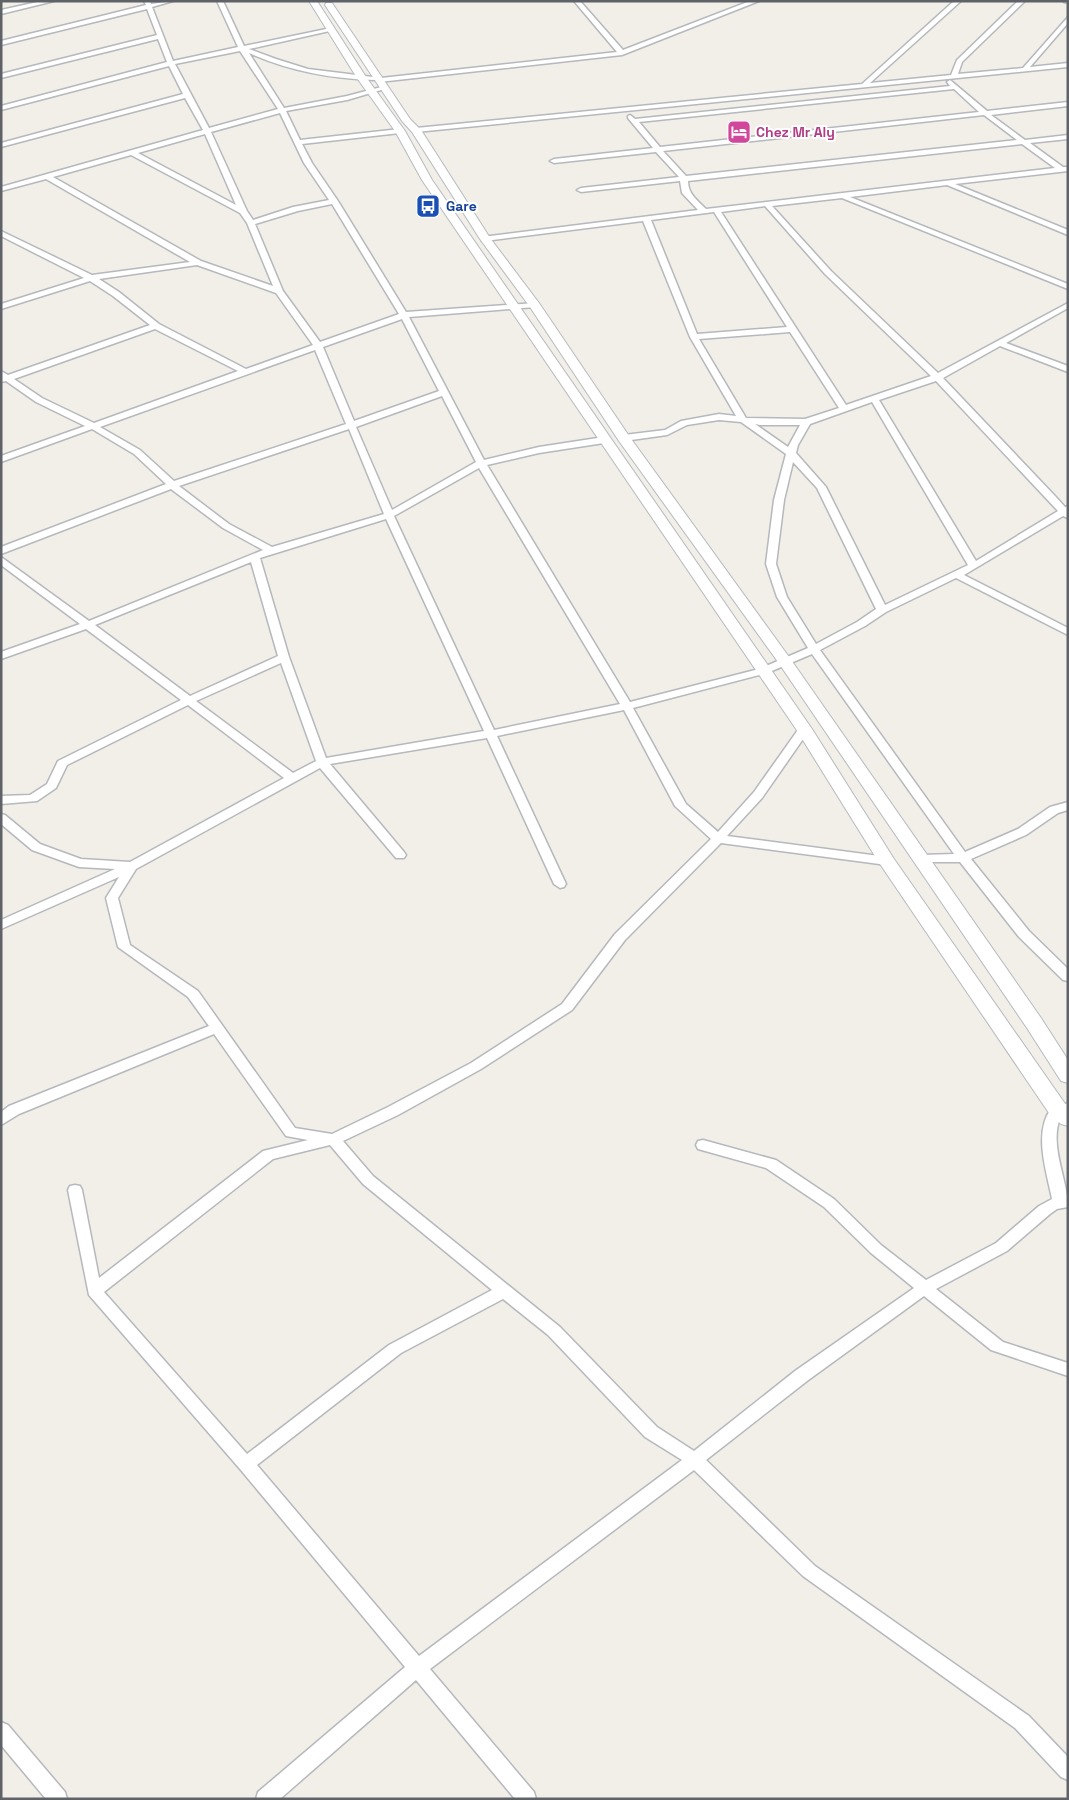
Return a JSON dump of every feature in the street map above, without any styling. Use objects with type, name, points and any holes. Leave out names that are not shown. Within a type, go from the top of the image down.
[{"type":"main road","points":[[313,1],[362,78],[378,84],[400,131],[427,180],[804,729],[887,861],[1064,1113]]},
{"type":"main road","points":[[326,1],[378,84],[416,130],[485,239],[535,305],[624,438],[784,660],[1068,1076]]},
{"type":"main road","points":[[468,241],[485,239]]},
{"type":"street","points":[[1,12],[51,1]]},
{"type":"street","points":[[1,42],[148,3],[170,1]]},
{"type":"street","points":[[220,1],[242,48],[282,110],[308,163],[334,201],[404,316],[481,463],[627,706],[681,806],[718,839],[887,861]]},
{"type":"street","points":[[577,1],[622,53]]},
{"type":"street","points":[[1,189],[282,110],[347,98],[378,84],[622,53],[756,1]]},
{"type":"street","points":[[864,85],[958,1]]},
{"type":"street","points":[[954,76],[959,61],[1022,1]]},
{"type":"street","points":[[148,3],[171,63],[207,130],[243,211],[251,223],[279,292],[318,346],[389,515],[560,884]]},
{"type":"street","points":[[1,8],[8,11]]},
{"type":"street","points":[[1024,70],[1068,19]]},
{"type":"street","points":[[1,108],[171,63],[331,30]]},
{"type":"street","points":[[1,76],[161,36]]},
{"type":"street","points":[[242,48],[267,60],[322,73],[362,78]]},
{"type":"street","points":[[416,130],[1068,65]]},
{"type":"street","points":[[945,77],[986,114],[1021,141],[1065,170]]},
{"type":"street","points":[[633,120],[956,88]]},
{"type":"street","points":[[1,145],[187,95]]},
{"type":"street","points":[[554,161],[1068,104]]},
{"type":"street","points":[[624,110],[684,179],[686,193],[704,211]]},
{"type":"street","points":[[298,142],[400,131]]},
{"type":"street","points":[[581,190],[1068,137]]},
{"type":"street","points":[[131,152],[243,211]]},
{"type":"street","points":[[485,239],[704,211],[1065,170]]},
{"type":"street","points":[[48,177],[198,263],[279,292]]},
{"type":"street","points":[[949,184],[1068,233]]},
{"type":"street","points":[[844,196],[1068,287]]},
{"type":"street","points":[[251,223],[296,209],[334,201]]},
{"type":"street","points":[[1,925],[132,866],[322,762],[489,734],[627,706],[763,671],[784,660],[814,649],[861,624],[882,610],[957,575],[1066,511],[938,377],[866,311],[795,239],[767,204]]},
{"type":"street","points":[[716,210],[845,410]]},
{"type":"street","points":[[646,218],[694,337],[742,420],[791,453],[821,487],[882,610]]},
{"type":"street","points":[[1,233],[90,278],[116,294],[156,326],[246,372]]},
{"type":"street","points":[[1,307],[90,278],[198,263]]},
{"type":"street","points":[[1,459],[404,316],[535,305]]},
{"type":"street","points":[[624,438],[667,432],[684,422],[719,417],[760,422],[806,422],[938,377],[1068,305]]},
{"type":"street","points":[[3,378],[156,326]]},
{"type":"street","points":[[694,337],[791,329]]},
{"type":"street","points":[[1000,343],[1068,369]]},
{"type":"street","points":[[3,378],[39,400],[93,426],[137,452],[172,485],[226,526],[271,550]]},
{"type":"street","points":[[1,551],[172,485],[350,426],[444,392]]},
{"type":"street","points":[[875,400],[974,566]]},
{"type":"street","points":[[806,422],[793,445],[779,500],[771,564],[782,597],[814,649],[964,858],[1024,934],[1068,977]]},
{"type":"street","points":[[1,656],[87,625],[271,550],[389,515],[481,463],[539,450],[604,440]]},
{"type":"street","points":[[255,557],[284,657],[322,762],[400,855]]},
{"type":"street","points":[[1,560],[292,778]]},
{"type":"street","points":[[957,575],[1068,632]]},
{"type":"street","points":[[1,800],[33,798],[52,786],[62,763],[190,700],[284,657]]},
{"type":"street","points":[[94,1291],[268,1155],[332,1139],[392,1111],[476,1066],[567,1007],[620,937],[718,839],[758,795],[804,729]]},
{"type":"street","points":[[921,859],[964,858],[1022,832],[1054,810],[1068,806]]},
{"type":"street","points":[[1,818],[36,847],[70,860],[79,863],[132,866]]},
{"type":"street","points":[[132,866],[112,898],[124,947],[193,994],[292,1132],[332,1139],[368,1180],[554,1330],[650,1432],[695,1460],[809,1571],[1022,1722],[1068,1771]]},
{"type":"street","points":[[1,1120],[14,1110],[218,1028]]},
{"type":"street","points":[[265,1799],[416,1668],[695,1460],[801,1376],[925,1288],[942,1277],[988,1255],[1005,1244],[1032,1221],[1064,1201],[1049,1129],[1053,1118],[1064,1113]]},
{"type":"street","points":[[703,1145],[771,1164],[828,1203],[876,1250],[997,1346],[1068,1370]]},
{"type":"street","points":[[75,1190],[94,1291],[246,1464],[528,1799]]},
{"type":"street","points":[[246,1464],[396,1349],[504,1291]]},
{"type":"street","points":[[1,1731],[58,1799]]},
{"type":"place","name":"Chez Mr Aly","points":[[739,132]]},
{"type":"place","name":"Gare","points":[[428,206]]}]
